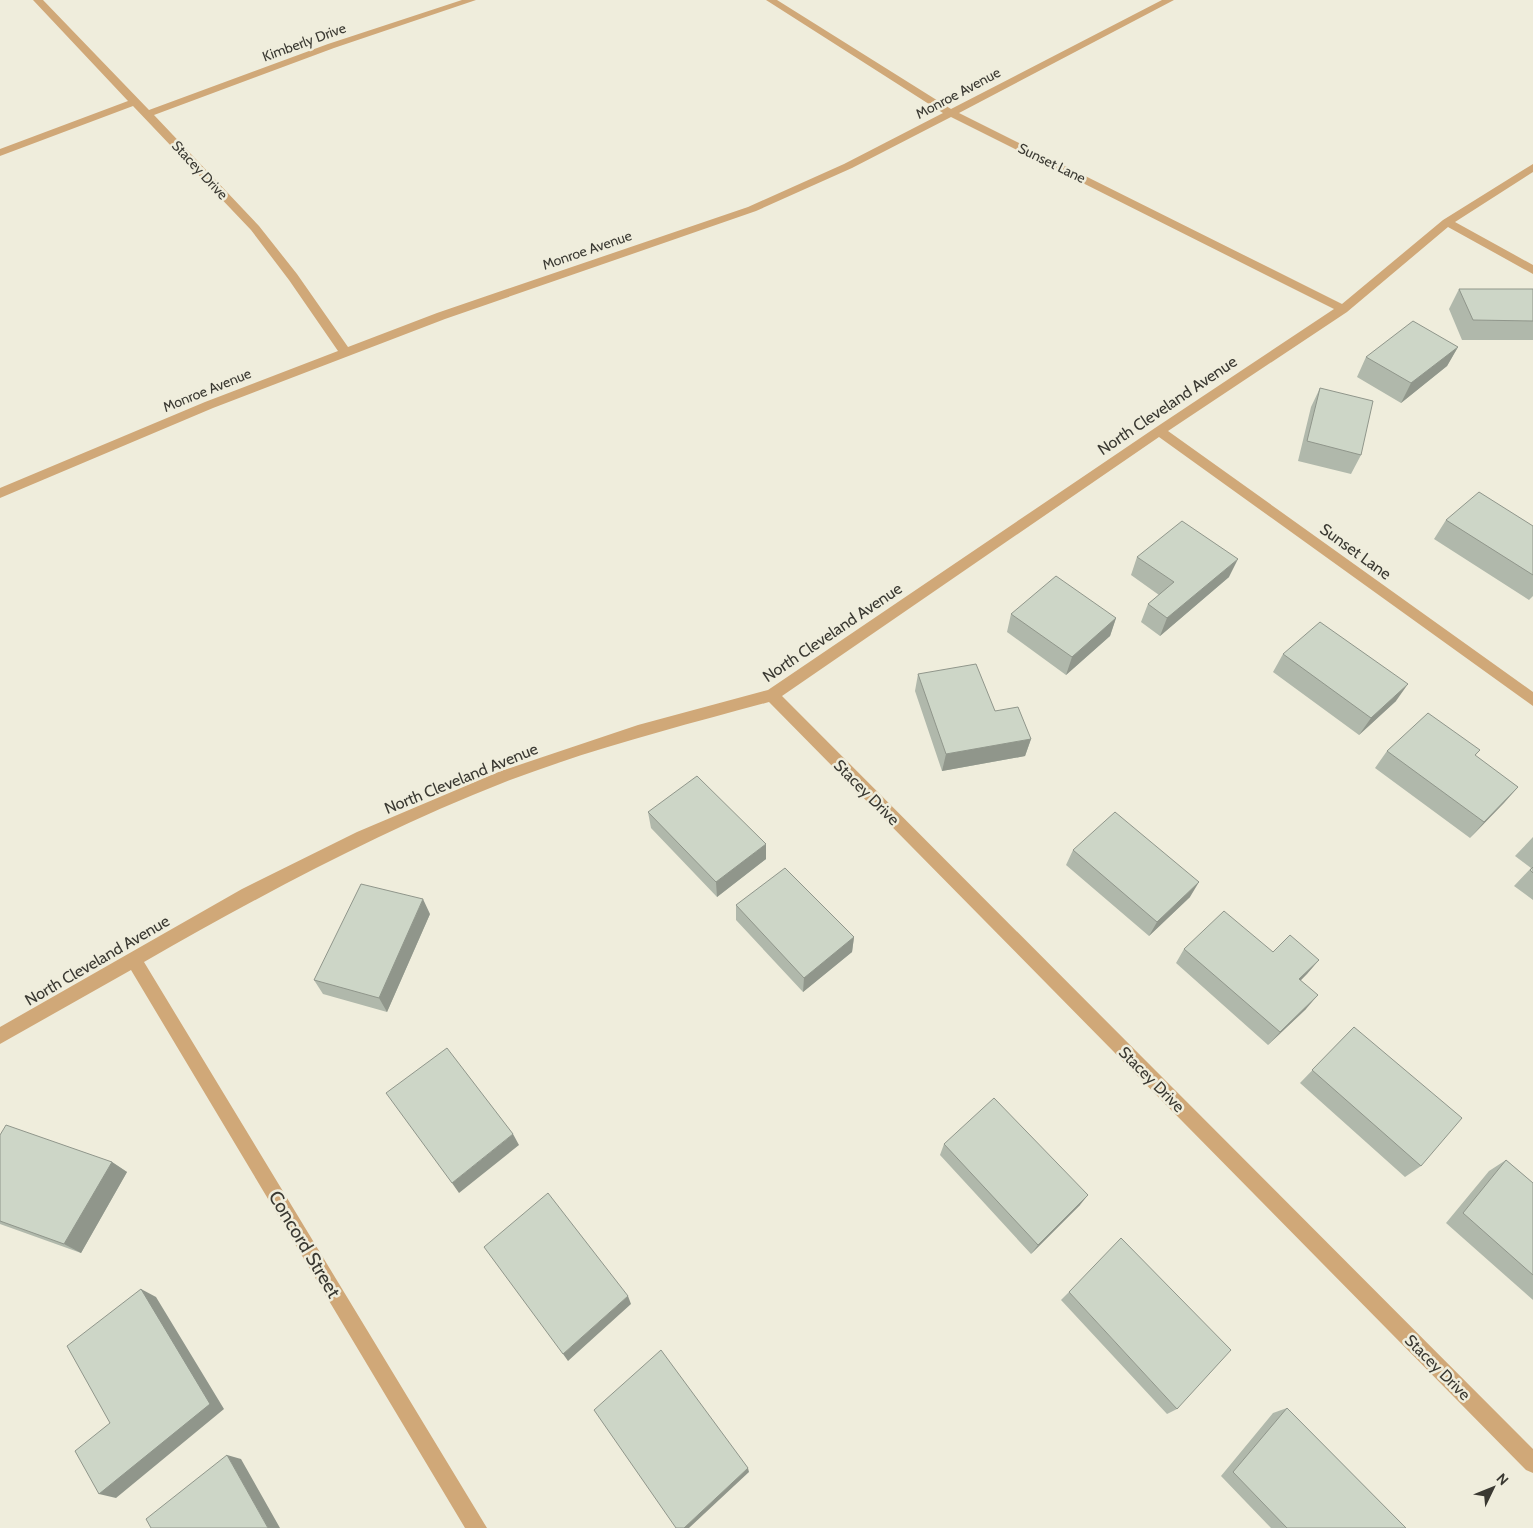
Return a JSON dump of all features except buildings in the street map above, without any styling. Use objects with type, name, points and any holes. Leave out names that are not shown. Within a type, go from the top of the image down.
[{"type":"street","name":"Stacey Drive","points":[[38,0],[255,228],[293,277],[346,353]]},
{"type":"street","name":"Kimberly Drive","points":[[148,114],[331,46],[471,0]]},
{"type":"street","name":"Sunset Lane","points":[[771,0],[951,113],[1344,309]]},
{"type":"street","name":"Monroe Avenue","points":[[0,493],[210,405],[441,316],[752,209],[848,166],[1169,0]]},
{"type":"street","points":[[0,153],[136,102]]},
{"type":"street","name":"North Cleveland Avenue","points":[[0,1036],[248,894],[353,841],[501,777],[638,730],[772,695],[1159,431],[1344,309],[1447,222],[1533,167]]},
{"type":"street","points":[[1447,222],[1533,270]]},
{"type":"street","name":"Sunset Lane","points":[[1159,431],[1533,700]]},
{"type":"street","name":"Stacey Drive","points":[[772,695],[1533,1463]]},
{"type":"street","name":"Concord Street","points":[[133,959],[477,1528]]}]
